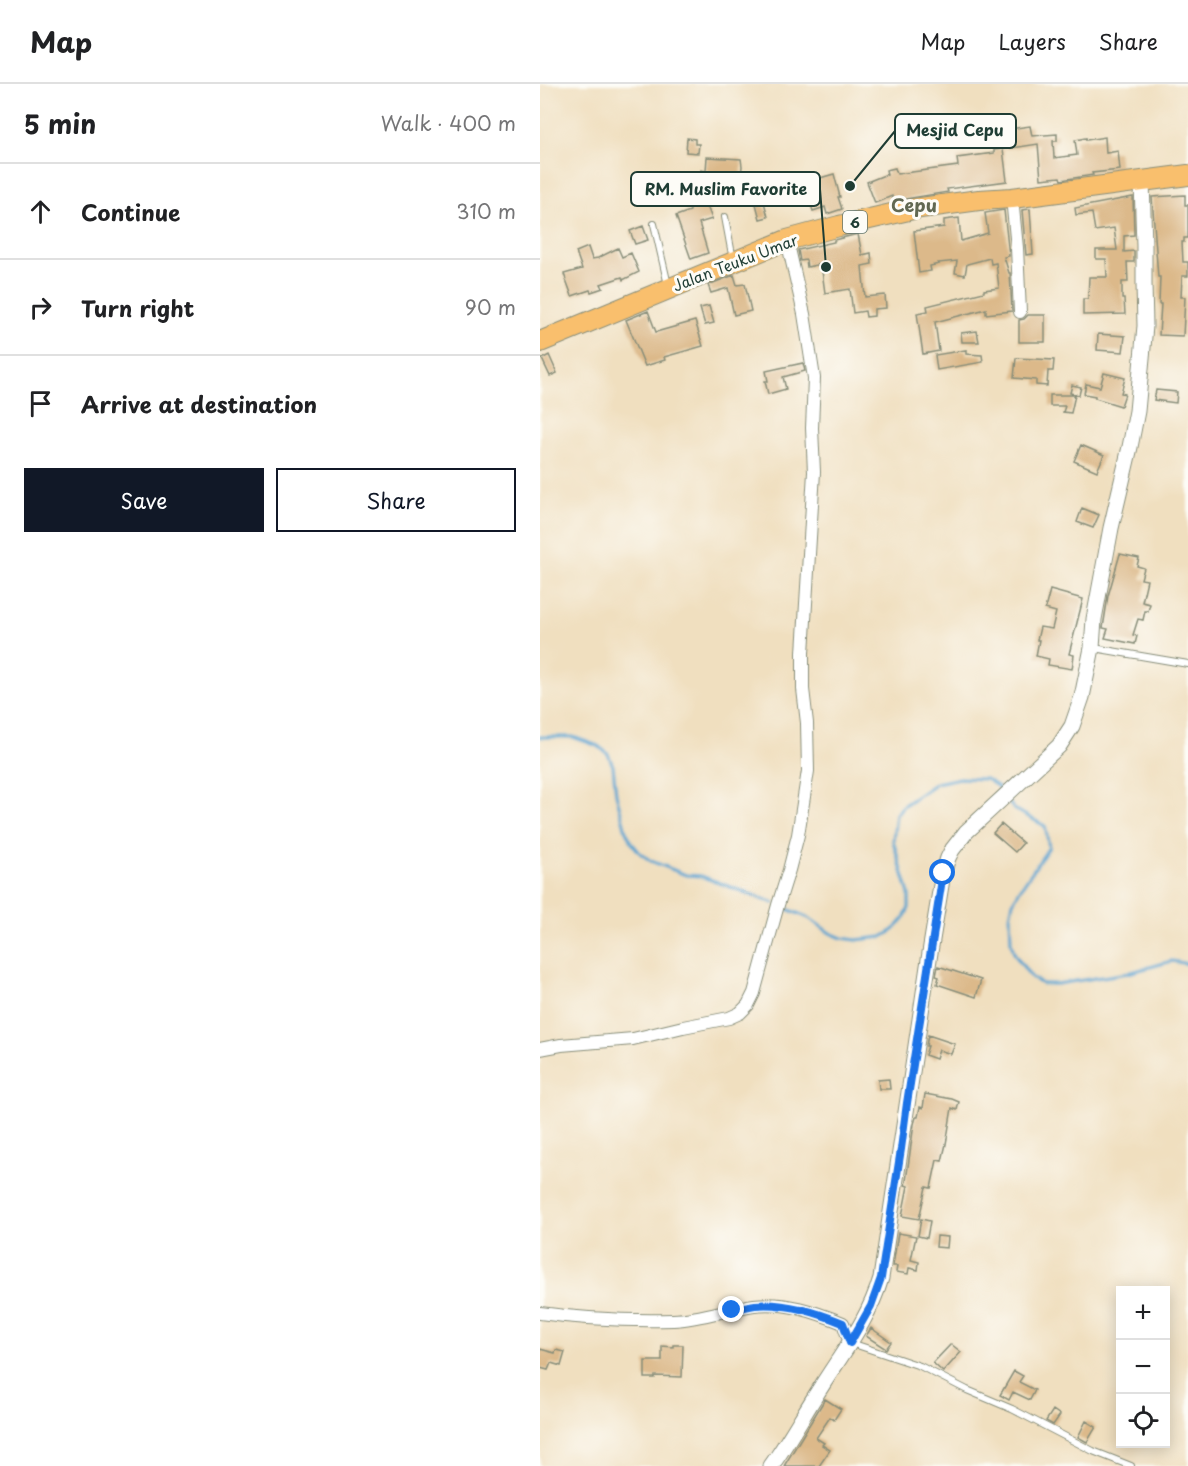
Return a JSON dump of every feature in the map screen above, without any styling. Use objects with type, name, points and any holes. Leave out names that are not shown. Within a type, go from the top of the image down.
[{"type":"highway","name":"Jalan Teuku Umar","points":[[540,342],[788,240],[840,226],[914,210],[1188,175]]},
{"type":"street","points":[[771,1466],[850,1343],[871,1306],[881,1278],[931,946],[943,873],[948,858],[966,831],[1059,746],[1072,726],[1079,708],[1092,648],[1094,619],[1111,528],[1134,426],[1143,352],[1145,327],[1142,181]]},
{"type":"street","points":[[1012,198],[1020,312]]},
{"type":"street","points":[[540,1049],[633,1039],[729,1018],[740,1013],[748,1005],[754,993],[798,835],[808,771],[803,653],[814,472],[812,428],[814,378],[804,314],[788,240]]},
{"type":"street","points":[[540,1313],[586,1318],[675,1320],[756,1305],[777,1305],[805,1310],[843,1323],[850,1343]]},
{"type":"lane","points":[[725,217],[734,262]]},
{"type":"lane","points":[[654,224],[669,288]]},
{"type":"lane","points":[[1092,648],[1188,664]]},
{"type":"lane","points":[[850,1343],[920,1366],[967,1390],[1012,1409],[1093,1451],[1131,1466]]},
{"type":"building","points":[[1030,126],[1032,136],[1057,134],[1057,141],[1053,141],[1054,158],[1077,155],[1075,140],[1105,137],[1106,153],[1118,151],[1120,170],[1061,180],[1060,177],[1041,179],[1038,144],[1005,149],[1003,130]]},
{"type":"building","points":[[687,138],[695,139],[695,144],[699,144],[698,153],[686,152]]},
{"type":"building","points":[[1003,149],[1007,181],[947,189],[948,192],[893,201],[892,196],[875,203],[867,182],[887,174],[886,170],[895,168],[897,174],[958,166],[957,158],[994,153],[994,150]]},
{"type":"building","points":[[707,157],[741,159],[739,201],[704,198],[712,219],[699,223],[708,253],[691,259],[676,216],[690,211],[691,190],[700,190],[701,170],[706,171]]},
{"type":"building","points":[[834,174],[842,209],[827,214],[825,207],[813,211],[803,181],[812,177],[813,180]]},
{"type":"building","points":[[1185,195],[1185,205],[1188,205],[1188,238],[1184,238],[1182,242],[1183,262],[1188,262],[1188,276],[1182,276],[1181,297],[1185,297],[1183,336],[1159,335],[1160,277],[1158,277],[1152,197]]},
{"type":"building","points":[[1133,197],[1134,235],[1124,236],[1124,252],[1134,251],[1134,262],[1127,262],[1128,282],[1122,282],[1125,314],[1083,315],[1083,299],[1088,299],[1089,277],[1107,277],[1106,259],[1096,259],[1096,250],[1117,250],[1114,228],[1095,231],[1092,213],[1076,215],[1075,208]]},
{"type":"building","points":[[763,198],[768,217],[760,219],[755,200]]},
{"type":"building","points":[[1030,209],[1033,254],[1026,255],[1022,210]]},
{"type":"building","points":[[1004,210],[1009,256],[1004,257],[1010,273],[1012,311],[986,314],[986,309],[935,322],[939,351],[923,354],[917,313],[928,311],[927,306],[999,288],[996,263],[991,264],[990,258],[967,264],[965,275],[955,273],[957,261],[938,263],[930,266],[931,271],[919,273],[914,231],[944,227],[944,220],[959,218],[961,241],[988,233],[985,213]]},
{"type":"building","points":[[643,226],[648,240],[635,244],[630,231]]},
{"type":"building","points":[[858,234],[862,255],[871,253],[872,264],[862,266],[865,297],[885,295],[886,308],[874,309],[874,316],[866,317],[865,311],[853,313],[850,289],[825,293],[821,264],[807,267],[806,260],[800,261],[798,250]]},
{"type":"building","points":[[588,247],[592,259],[618,248],[622,257],[631,253],[639,272],[623,280],[622,277],[601,284],[603,288],[572,296],[564,274],[582,269],[576,252]]},
{"type":"building","points":[[734,275],[737,285],[745,284],[751,311],[734,315],[728,288],[711,293],[708,285]]},
{"type":"building","points":[[709,306],[714,323],[705,325],[700,308]]},
{"type":"building","points":[[648,311],[656,332],[695,321],[703,346],[664,357],[665,360],[645,366],[626,320]]},
{"type":"building","points":[[1028,315],[1045,315],[1045,342],[1019,342],[1019,320]]},
{"type":"building","points":[[977,331],[979,342],[962,342],[961,333]]},
{"type":"building","points":[[1098,334],[1125,336],[1123,352],[1097,350]]},
{"type":"building","points":[[966,350],[966,354],[982,355],[983,362],[937,370],[935,355]]},
{"type":"building","points":[[549,355],[557,373],[550,376],[542,359]]},
{"type":"building","points":[[1016,358],[1054,360],[1053,371],[1048,371],[1047,386],[1036,385],[1036,380],[1014,378]]},
{"type":"building","points":[[803,363],[805,371],[783,377],[786,389],[768,394],[765,381],[768,381],[766,371]]},
{"type":"building","points":[[1104,373],[1125,378],[1121,393],[1125,394],[1121,406],[1084,394],[1086,384],[1100,387]]},
{"type":"building","points":[[1072,385],[1081,387],[1079,395],[1070,393]]},
{"type":"building","points":[[1156,390],[1177,392],[1176,403],[1154,400]]},
{"type":"building","points":[[1050,395],[1075,395],[1071,413],[1063,412],[1065,406],[1050,406]]},
{"type":"building","points":[[1081,445],[1104,455],[1097,471],[1074,461]]},
{"type":"building","points":[[1082,508],[1099,515],[1093,528],[1077,522]]},
{"type":"building","points":[[1120,554],[1139,558],[1137,566],[1144,568],[1141,579],[1147,580],[1142,602],[1150,604],[1143,620],[1138,619],[1133,635],[1137,636],[1135,644],[1105,638],[1108,629],[1103,628],[1108,596]]},
{"type":"building","points":[[1050,590],[1083,599],[1069,654],[1074,655],[1072,669],[1048,665],[1049,659],[1036,656],[1040,627],[1052,629],[1056,612],[1045,609]]},
{"type":"building","points":[[1001,824],[1023,843],[1015,852],[993,833]]},
{"type":"building","points":[[938,966],[981,980],[976,997],[937,984]]},
{"type":"building","points":[[928,1035],[955,1044],[951,1054],[939,1050],[936,1059],[925,1055]]},
{"type":"building","points":[[889,1079],[890,1089],[879,1089],[878,1080]]},
{"type":"building","points":[[925,1094],[959,1102],[957,1110],[952,1108],[942,1161],[937,1160],[931,1188],[926,1187],[919,1219],[902,1216],[908,1186],[905,1185],[914,1124],[920,1107],[923,1108]]},
{"type":"building","points":[[921,1219],[930,1221],[927,1238],[918,1236]]},
{"type":"building","points":[[898,1233],[916,1236],[911,1260],[919,1262],[918,1270],[909,1268],[908,1274],[896,1272],[897,1266],[893,1266]]},
{"type":"building","points":[[937,1236],[948,1237],[947,1248],[936,1247]]},
{"type":"building","points":[[871,1328],[891,1342],[886,1349],[866,1336]]},
{"type":"building","points":[[951,1344],[961,1352],[943,1372],[933,1363]]},
{"type":"building","points":[[673,1345],[683,1345],[682,1377],[645,1378],[645,1361],[662,1361],[662,1346],[673,1347]]},
{"type":"building","points":[[540,1349],[555,1353],[556,1350],[565,1352],[561,1366],[551,1363],[548,1370],[540,1368]]},
{"type":"building","points":[[1014,1371],[1023,1376],[1019,1382],[1035,1390],[1030,1400],[1013,1392],[1009,1400],[1000,1395]]},
{"type":"building","points":[[825,1399],[841,1409],[834,1420],[830,1417],[816,1438],[830,1450],[819,1466],[784,1466]]},
{"type":"building","points":[[1053,1410],[1060,1415],[1053,1425],[1046,1421]]},
{"type":"building","points":[[1086,1421],[1096,1427],[1087,1442],[1078,1437]]},
{"type":"waterway","points":[[540,737],[573,737],[598,746],[608,754],[613,766],[616,794],[626,831],[640,853],[651,861],[686,875],[701,876],[774,903]]},
{"type":"waterway","points":[[780,906],[809,918],[830,933],[842,938],[856,940],[882,937],[894,930],[903,920],[909,908],[909,894],[893,841],[896,814],[904,805],[936,783],[960,778],[986,779],[1001,791]]},
{"type":"waterway","points":[[1006,799],[1014,809],[1045,826],[1049,847],[1019,891],[1013,902],[1010,916],[1011,943],[1015,955],[1031,977],[1042,984],[1057,984],[1128,973],[1172,961],[1188,964]]},
{"type":"place","name":"Mesjid Cepu","points":[[850,186]]},
{"type":"place","name":"RM. Muslim Favorite","points":[[826,267]]},
{"type":"district","name":"Cepu","points":[[914,204]]},
{"type":"route","points":[[732,1310],[756,1305],[777,1305],[805,1310],[843,1323],[850,1343],[871,1306],[881,1278],[943,873]]}]
